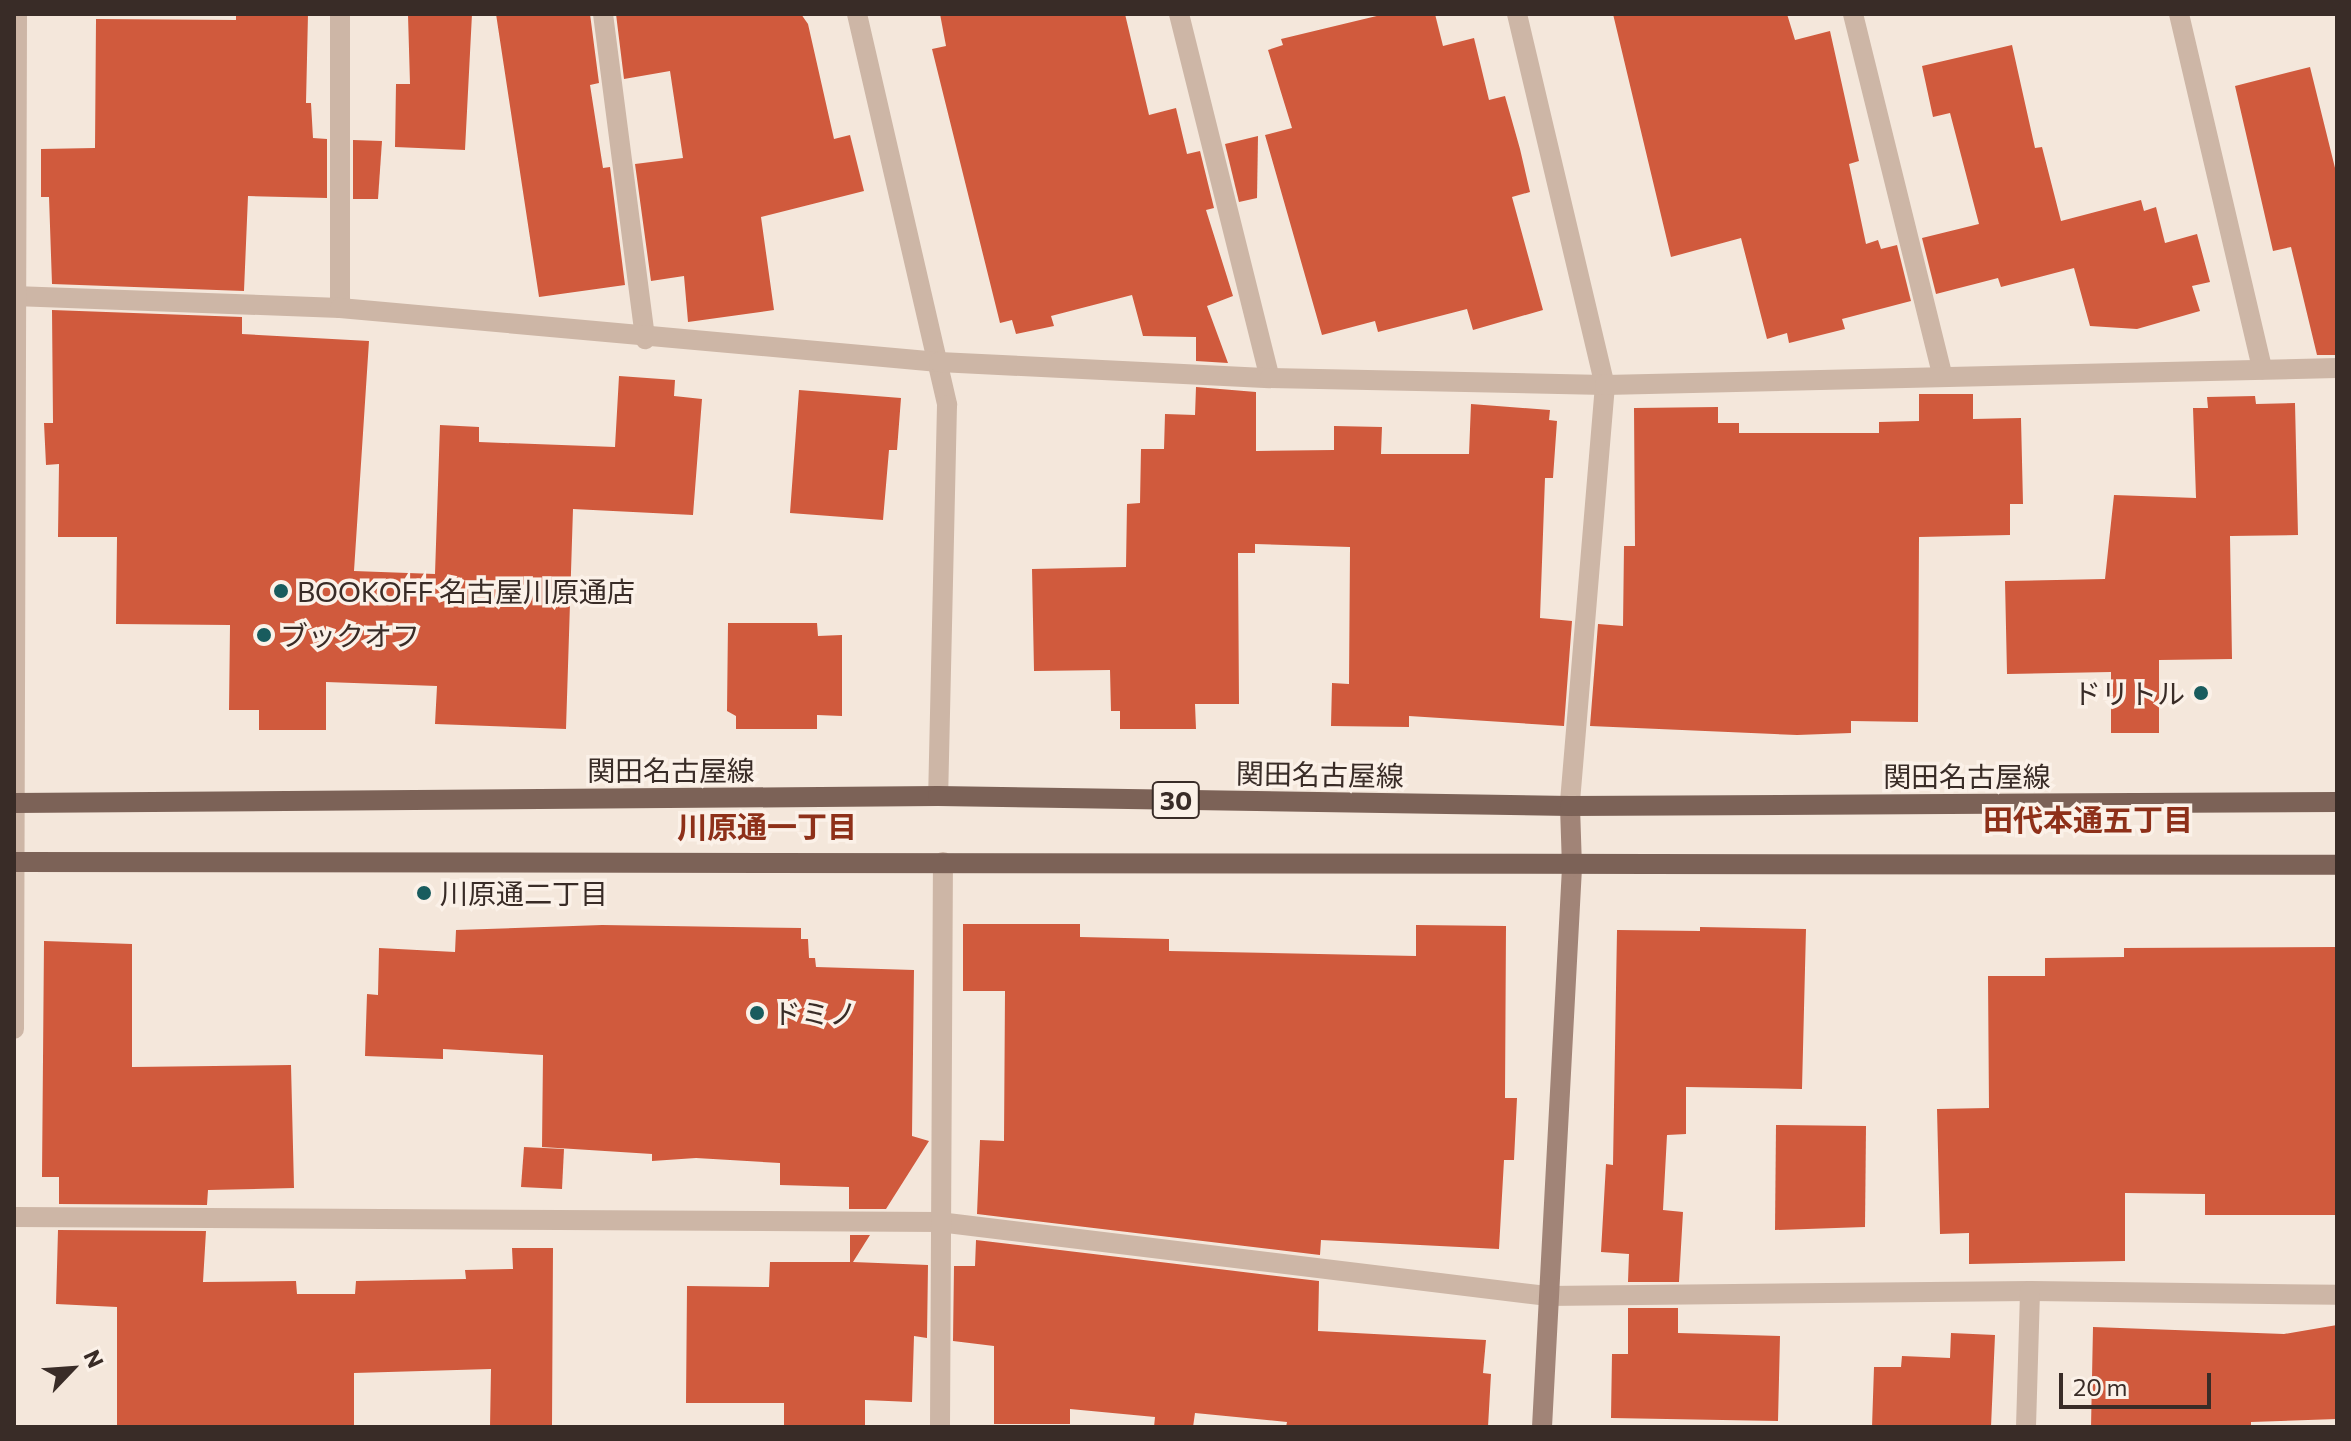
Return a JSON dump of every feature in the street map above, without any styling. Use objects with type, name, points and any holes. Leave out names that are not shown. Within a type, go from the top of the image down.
[{"type":"main road","name":"関田名古屋線","points":[[14,803],[938,796],[1570,806],[2337,802]]},
{"type":"main road","name":"30","points":[[15,862],[943,862],[1572,867],[2337,865]]},
{"type":"street","points":[[14,1029],[17,14]]},
{"type":"street","points":[[340,14],[340,308]]},
{"type":"street","points":[[603,14],[645,339]]},
{"type":"street","points":[[857,14],[947,405],[938,796]]},
{"type":"street","points":[[1179,14],[1270,378]]},
{"type":"street","points":[[1517,14],[1605,385],[1570,806],[1572,867],[1542,1427]]},
{"type":"street","points":[[1853,14],[1943,377]]},
{"type":"street","points":[[2179,14],[2262,369]]},
{"type":"street","points":[[15,296],[340,308],[645,339],[939,362],[1270,378],[1605,385],[2337,368]]},
{"type":"street","points":[[940,1427],[943,862]]},
{"type":"street","points":[[14,1217],[939,1222],[1547,1296],[2030,1291],[2337,1295]]},
{"type":"street","points":[[2026,1427],[2030,1291]]},
{"type":"building","points":[[236,14],[308,14],[306,103],[311,103],[313,138],[327,139],[327,198],[248,196],[244,291],[52,284],[49,197],[41,197],[41,149],[95,148],[96,19],[236,20]]},
{"type":"building","points":[[472,14],[465,150],[395,147],[396,84],[410,84],[408,15]]},
{"type":"building","points":[[496,14],[590,14],[599,83],[590,85],[603,168],[610,167],[625,285],[539,297]]},
{"type":"building","points":[[616,14],[801,14],[808,24],[834,139],[850,135],[864,191],[761,217],[774,310],[688,322],[684,276],[651,281],[635,164],[683,158],[670,71],[624,79]]},
{"type":"building","points":[[940,14],[1125,14],[1149,115],[1176,108],[1187,154],[1200,151],[1214,208],[1206,210],[1233,296],[1207,306],[1228,363],[1196,361],[1196,337],[1143,336],[1132,295],[1051,316],[1054,326],[1016,334],[1012,320],[1000,323],[932,49],[946,46]]},
{"type":"building","points":[[1385,14],[1435,14],[1443,46],[1474,38],[1489,100],[1505,96],[1530,192],[1512,197],[1543,310],[1473,330],[1467,309],[1378,332],[1375,321],[1322,335],[1265,135],[1292,128],[1268,50],[1283,45],[1281,39]]},
{"type":"building","points":[[1613,14],[1787,14],[1795,40],[1830,31],[1859,161],[1849,164],[1866,244],[1878,240],[1881,249],[1897,245],[1911,301],[1842,319],[1845,329],[1789,343],[1787,333],[1767,339],[1741,238],[1671,257]]},
{"type":"building","points":[[2012,45],[2035,148],[2042,147],[2061,221],[2141,200],[2144,211],[2156,207],[2165,243],[2197,234],[2210,282],[2192,286],[2200,311],[2137,329],[2090,326],[2074,268],[2001,287],[1998,278],[1936,294],[1922,238],[1979,224],[1950,113],[1933,117],[1922,66]]},
{"type":"building","points":[[2310,67],[2337,176],[2337,355],[2317,355],[2291,247],[2273,251],[2235,86]]},
{"type":"building","points":[[1258,136],[1257,198],[1239,202],[1225,144]]},
{"type":"building","points":[[353,140],[382,141],[378,199],[353,199]]},
{"type":"building","points":[[52,310],[242,317],[242,334],[369,341],[354,571],[435,574],[440,425],[479,427],[479,442],[615,447],[619,376],[675,380],[674,396],[702,399],[693,515],[573,509],[566,729],[435,724],[437,686],[326,682],[326,730],[259,730],[259,710],[229,710],[230,625],[116,624],[117,537],[58,537],[59,464],[46,465],[44,423],[53,423]]},
{"type":"building","points":[[1196,387],[1256,392],[1256,451],[1334,450],[1334,426],[1382,427],[1381,454],[1469,454],[1471,404],[1550,410],[1549,420],[1557,421],[1553,478],[1545,478],[1540,618],[1572,621],[1564,726],[1409,716],[1409,727],[1331,726],[1332,683],[1349,684],[1350,547],[1255,544],[1255,553],[1238,553],[1239,704],[1195,704],[1196,729],[1120,729],[1120,711],[1111,711],[1110,670],[1034,671],[1032,569],[1126,567],[1127,504],[1140,503],[1141,449],[1164,449],[1165,414],[1195,415]]},
{"type":"building","points":[[799,390],[901,398],[897,450],[889,450],[883,520],[790,513]]},
{"type":"building","points":[[1919,394],[1973,394],[1973,419],[2021,418],[2023,504],[2010,504],[2010,535],[1919,537],[1918,722],[1851,721],[1851,733],[1797,735],[1590,726],[1598,624],[1623,626],[1624,546],[1635,546],[1634,408],[1718,407],[1718,423],[1739,423],[1739,433],[1879,433],[1879,422],[1919,421]]},
{"type":"building","points":[[2255,396],[2256,404],[2295,403],[2298,535],[2230,536],[2232,659],[2159,660],[2159,733],[2111,733],[2111,672],[2007,674],[2005,581],[2105,579],[2114,495],[2196,498],[2193,408],[2208,408],[2207,397]]},
{"type":"building","points":[[728,623],[817,623],[818,636],[842,635],[842,716],[817,715],[817,729],[736,729],[736,716],[727,711]]},
{"type":"building","points":[[963,924],[1080,924],[1080,937],[1169,939],[1169,951],[1416,956],[1416,925],[1506,926],[1505,1098],[1517,1098],[1514,1160],[1504,1160],[1499,1249],[1321,1240],[1320,1255],[977,1214],[980,1140],[1004,1141],[1005,991],[963,991]]},
{"type":"building","points":[[602,925],[801,928],[801,939],[808,939],[809,958],[815,958],[816,967],[914,970],[912,1136],[929,1141],[886,1209],[849,1209],[849,1187],[780,1185],[780,1163],[696,1158],[652,1161],[652,1154],[542,1147],[543,1055],[443,1049],[443,1059],[365,1056],[367,994],[378,995],[379,948],[455,952],[456,930]]},
{"type":"building","points":[[1700,927],[1806,929],[1802,1089],[1686,1087],[1686,1134],[1667,1135],[1663,1210],[1683,1212],[1679,1282],[1628,1282],[1629,1254],[1601,1252],[1606,1164],[1613,1165],[1617,930],[1700,931]]},
{"type":"building","points":[[44,941],[132,944],[132,1067],[291,1065],[294,1188],[208,1190],[207,1205],[59,1204],[59,1177],[42,1177]]},
{"type":"building","points":[[2337,947],[2337,1215],[2205,1215],[2205,1194],[2125,1193],[2125,1261],[1969,1264],[1969,1233],[1940,1234],[1937,1109],[1989,1108],[1988,976],[2045,976],[2045,958],[2124,957],[2124,948]]},
{"type":"building","points":[[1776,1125],[1866,1126],[1865,1227],[1775,1230]]},
{"type":"building","points":[[524,1147],[564,1149],[562,1189],[521,1187]]},
{"type":"building","points":[[58,1230],[206,1231],[203,1282],[296,1281],[297,1294],[355,1294],[356,1281],[466,1279],[465,1270],[513,1269],[512,1248],[553,1248],[552,1427],[490,1427],[491,1369],[354,1373],[354,1427],[117,1427],[117,1307],[56,1304]]},
{"type":"building","points":[[850,1235],[870,1235],[853,1262],[928,1265],[927,1338],[914,1336],[912,1402],[865,1400],[865,1427],[784,1427],[784,1403],[686,1403],[687,1286],[769,1287],[770,1262],[850,1262]]},
{"type":"building","points":[[976,1240],[1319,1281],[1318,1331],[1486,1340],[1483,1373],[1491,1374],[1488,1427],[1286,1427],[1287,1422],[1195,1413],[1193,1427],[1154,1427],[1155,1417],[1070,1409],[1070,1424],[994,1424],[994,1346],[953,1341],[954,1266],[975,1266]]},
{"type":"building","points":[[1628,1308],[1678,1308],[1678,1333],[1780,1336],[1778,1421],[1611,1418],[1612,1354],[1628,1354]]},
{"type":"building","points":[[2337,1325],[2337,1419],[2251,1422],[2251,1427],[2091,1427],[2093,1327],[2284,1334]]},
{"type":"building","points":[[1951,1333],[1995,1335],[1991,1427],[1872,1427],[1874,1367],[1901,1367],[1902,1356],[1950,1358]]},
{"type":"place","name":"BOOKOFF 名古屋川原通店","points":[[281,591]]},
{"type":"place","name":"ブックオフ","points":[[264,635]]},
{"type":"place","name":"ドリトル","points":[[2201,693]]},
{"type":"place","name":"川原通二丁目","points":[[424,893]]},
{"type":"place","name":"ドミノ","points":[[757,1013]]},
{"type":"district","name":"田代本通五丁目","points":[[2088,819]]},
{"type":"district","name":"川原通一丁目","points":[[767,826]]}]
